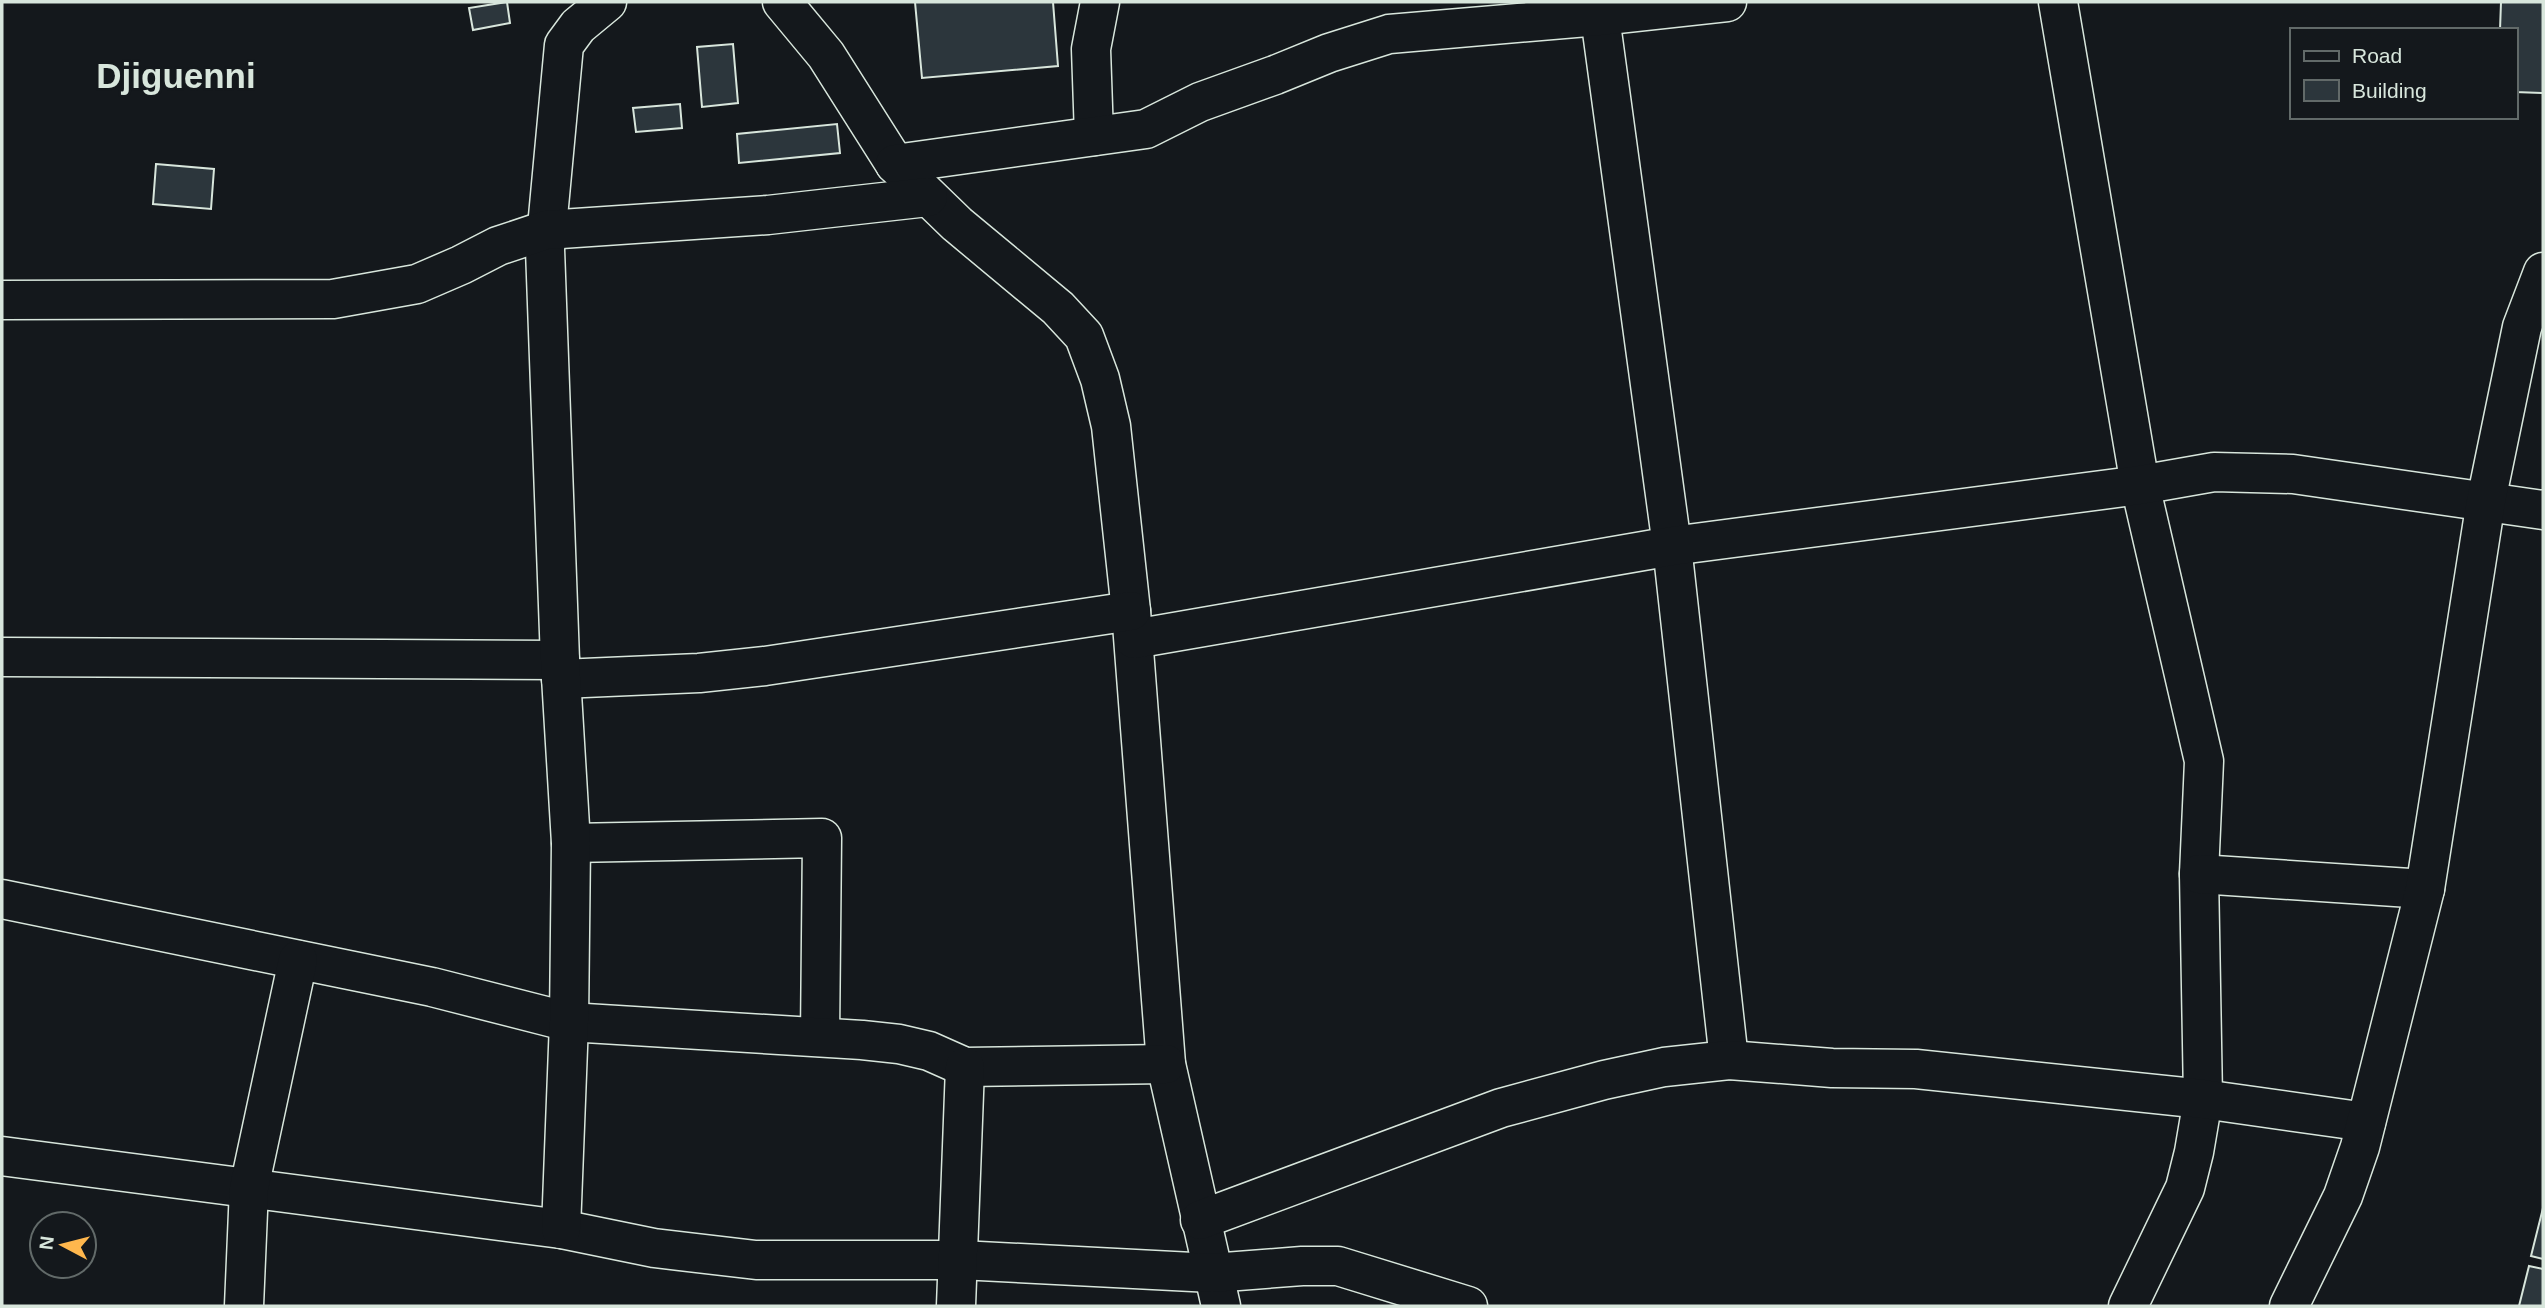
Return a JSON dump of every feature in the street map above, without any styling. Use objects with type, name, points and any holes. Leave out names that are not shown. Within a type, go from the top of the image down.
[{"type":"street","points":[[561,1229],[569,1022],[571,844],[560,669],[545,248],[564,45],[578,26],[607,2]]},
{"type":"street","points":[[782,2],[826,55],[895,163],[957,224],[1058,307],[1084,337],[1100,379],[1111,426],[1133,625],[1166,1064],[1216,1289]]},
{"type":"street","points":[[1094,136],[1091,49],[1100,2]]},
{"type":"street","points":[[895,163],[1146,129],[1199,102],[1329,53],[1389,34],[1598,9],[1727,2]]},
{"type":"street","points":[[2058,2],[2140,485],[2204,761],[2199,874],[2203,1099],[2185,1188],[2128,1306]]},
{"type":"street","points":[[1598,9],[1672,546],[1729,1060]]},
{"type":"street","points":[[2,300],[333,299],[417,284],[498,246],[546,230],[768,215],[929,197]]},
{"type":"street","points":[[2289,1306],[2343,1196],[2366,1122],[2424,888],[2486,501],[2522,327],[2543,272]]},
{"type":"street","points":[[2,657],[699,673],[1133,625],[1672,546],[2140,485],[2214,472],[2293,474],[2543,510]]},
{"type":"street","points":[[571,844],[822,838],[820,1037]]},
{"type":"street","points":[[2199,874],[2424,888]]},
{"type":"street","points":[[2,899],[432,987],[569,1022],[899,1044],[929,1051],[965,1067],[1166,1064]]},
{"type":"street","points":[[244,1306],[249,1188],[298,960]]},
{"type":"street","points":[[1200,1220],[1501,1108],[1616,1077],[1729,1060],[1832,1068],[1916,1069],[2203,1099],[2366,1122]]},
{"type":"street","points":[[956,1306],[960,1260],[965,1067]]},
{"type":"street","points":[[2,1156],[561,1229],[654,1248],[757,1260],[960,1260],[1216,1289],[1302,1266],[1338,1266],[1468,1306]]},
{"type":"building","points":[[507,2],[510,23],[473,30],[469,8]]},
{"type":"building","points":[[915,2],[1053,2],[1058,66],[922,78]]},
{"type":"building","points":[[2501,2],[2543,2],[2543,93],[2517,92],[2517,28],[2500,28]]},
{"type":"building","points":[[733,44],[738,103],[702,107],[697,47]]},
{"type":"building","points":[[680,104],[682,128],[636,132],[633,108]]},
{"type":"building","points":[[837,124],[840,153],[739,163],[737,134]]},
{"type":"building","points":[[156,164],[214,169],[211,209],[153,204]]},
{"type":"building","points":[[2543,1208],[2543,1259],[2531,1256]]},
{"type":"building","points":[[2529,1266],[2543,1269],[2543,1306],[2519,1306]]},
{"type":"district","name":"Djiguenni","points":[[176,76]]}]
